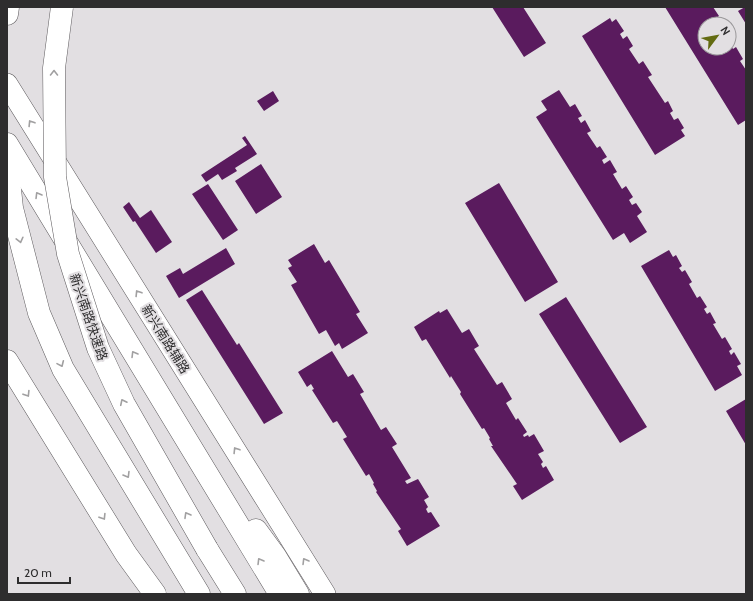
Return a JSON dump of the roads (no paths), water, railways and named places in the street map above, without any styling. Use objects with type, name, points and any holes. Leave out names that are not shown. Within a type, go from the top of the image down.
[{"type":"main road","points":[[7,14],[8,7]]},
{"type":"main road","name":"新兴南路快速路","points":[[62,7],[54,68],[56,177],[68,254],[98,348],[124,404],[207,549],[236,594]]},
{"type":"main road","points":[[7,144],[280,594]]},
{"type":"main road","points":[[7,161],[12,208],[39,313],[63,369],[199,594]]},
{"type":"main road","points":[[7,361],[126,554],[155,594]]},
{"type":"main road","points":[[174,419],[275,556],[298,594]]},
{"type":"street","name":"新兴南路辅路","points":[[7,84],[325,594]]},
{"type":"street","points":[[126,554],[146,594]]}]
